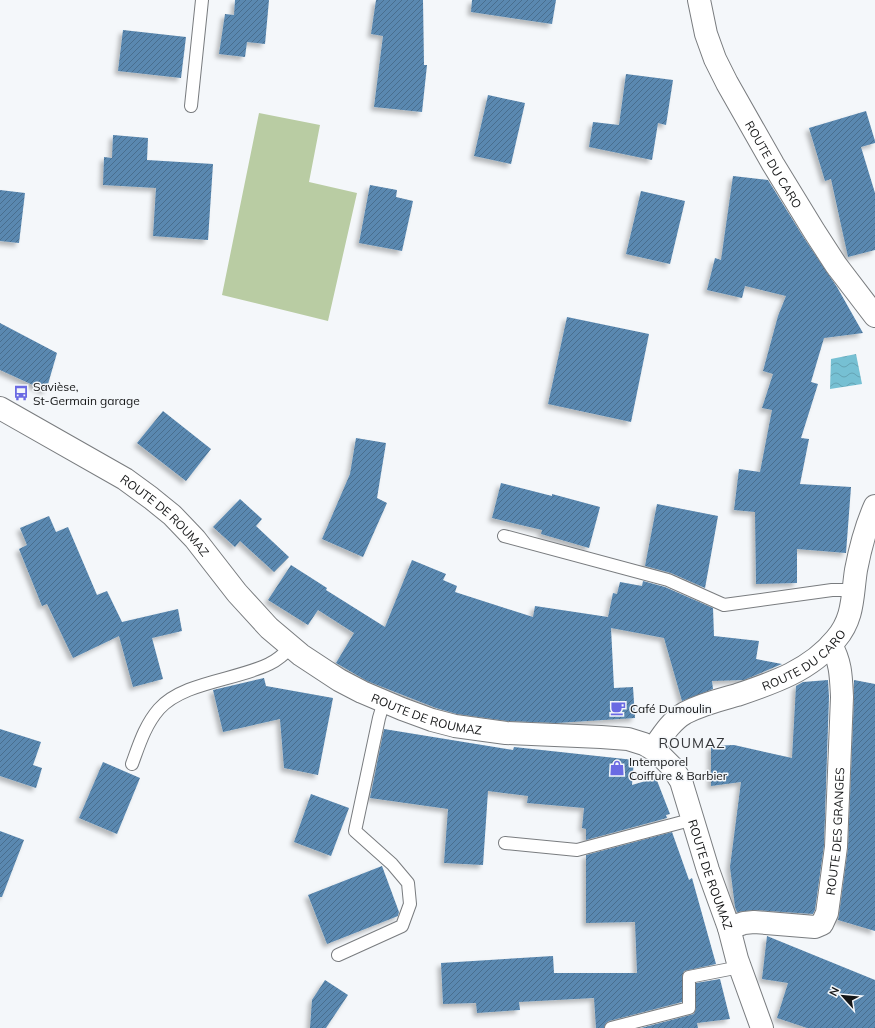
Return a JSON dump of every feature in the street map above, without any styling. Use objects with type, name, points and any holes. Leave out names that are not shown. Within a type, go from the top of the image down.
[{"type":"street","name":"ROUTE DU CARO","points":[[699,0],[706,34],[715,59],[735,96],[773,164],[814,232],[836,265],[875,316]]},
{"type":"street","name":"ROUTE DE ROUMAZ","points":[[0,408],[125,479],[172,515],[201,546],[247,604],[269,628],[291,647],[330,675],[362,692],[432,720],[468,728],[506,732],[616,738],[637,742],[653,749],[669,764],[681,781],[694,819],[708,870],[762,1028]]},
{"type":"street","name":"ROUTE DU CARO","points":[[653,749],[670,725],[684,714],[706,704],[781,680],[801,669],[831,645],[848,622],[862,546],[875,506]]},
{"type":"street","name":"ROUTE DES GRANGES","points":[[729,928],[744,923],[754,922],[815,927],[821,925],[824,921],[830,898],[836,847],[842,697],[842,680],[838,658],[831,645]]},
{"type":"lane","points":[[191,106],[202,0]]},
{"type":"lane","points":[[504,536],[668,580],[724,605],[832,590],[854,590]]},
{"type":"lane","points":[[132,764],[144,730],[159,708],[171,698],[208,684],[262,668],[277,660],[291,647]]},
{"type":"lane","points":[[338,955],[402,926],[410,904],[408,883],[392,864],[355,831],[384,701]]},
{"type":"lane","points":[[505,843],[577,850],[694,819]]},
{"type":"lane","points":[[611,1028],[689,1008],[689,977],[740,967]]},
{"type":"green space","points":[[259,113],[320,125],[309,182],[357,193],[328,321],[222,295]]},
{"type":"water","points":[[856,354],[862,384],[830,389],[831,359]]},
{"type":"building","points":[[235,0],[269,0],[265,44],[247,42],[245,57],[219,54],[225,14],[234,15]]},
{"type":"building","points":[[376,0],[423,0],[424,65],[427,65],[422,112],[374,107],[383,36],[371,34]]},
{"type":"building","points":[[472,0],[556,0],[552,24],[471,12]]},
{"type":"building","points":[[123,30],[186,37],[181,78],[118,71]]},
{"type":"building","points":[[626,74],[673,80],[666,125],[658,123],[652,160],[589,147],[593,122],[619,125]]},
{"type":"building","points":[[488,95],[525,103],[511,164],[474,156]]},
{"type":"building","points":[[866,111],[875,143],[861,147],[875,193],[875,250],[848,257],[831,179],[825,181],[809,128]]},
{"type":"building","points":[[113,135],[148,138],[147,160],[213,164],[208,240],[153,236],[156,188],[103,185],[104,157],[112,158]]},
{"type":"building","points":[[733,176],[768,180],[837,287],[863,333],[824,338],[811,382],[818,384],[801,438],[809,439],[800,484],[851,487],[846,553],[797,549],[797,583],[756,584],[755,512],[734,510],[739,469],[760,472],[772,410],[762,408],[773,374],[763,371],[778,316],[786,296],[745,286],[742,298],[707,290],[715,258],[721,260]]},
{"type":"building","points":[[370,185],[397,190],[396,197],[413,201],[402,251],[359,243]]},
{"type":"building","points":[[0,190],[25,193],[19,243],[0,241]]},
{"type":"building","points":[[641,191],[685,201],[670,264],[626,254]]},
{"type":"building","points":[[567,317],[649,334],[631,422],[548,404]]},
{"type":"building","points":[[0,323],[57,353],[46,391],[0,370]]},
{"type":"building","points":[[163,411],[211,449],[186,481],[137,443]]},
{"type":"building","points":[[356,438],[386,443],[377,498],[387,503],[363,557],[322,539],[350,474]]},
{"type":"building","points":[[501,483],[552,496],[552,494],[600,507],[589,548],[541,534],[542,530],[492,518]]},
{"type":"building","points":[[240,499],[262,519],[256,526],[289,557],[274,572],[240,541],[235,547],[213,527]]},
{"type":"building","points":[[657,504],[718,516],[705,588],[671,573],[645,566]]},
{"type":"building","points":[[49,516],[56,532],[68,527],[97,595],[107,591],[122,622],[178,609],[182,631],[152,638],[163,679],[133,687],[119,636],[73,658],[47,604],[42,606],[19,549],[27,545],[20,528]]},
{"type":"building","points":[[412,560],[446,574],[443,580],[457,586],[455,592],[533,617],[535,606],[608,617],[613,593],[617,594],[620,582],[642,586],[643,581],[665,587],[713,608],[714,636],[759,641],[756,659],[782,664],[744,680],[712,681],[713,689],[682,701],[664,638],[611,628],[614,688],[633,687],[635,718],[556,723],[507,721],[457,714],[436,708],[367,681],[336,663],[354,633],[318,610],[308,625],[268,600],[291,565],[327,588],[326,590],[385,627]]},
{"type":"building","points":[[264,678],[266,686],[333,698],[318,775],[284,768],[280,719],[223,732],[213,690]]},
{"type":"building","points":[[828,680],[829,697],[824,846],[815,910],[813,914],[755,910],[737,912],[735,907],[730,867],[741,782],[711,786],[711,746],[734,745],[792,758],[796,686],[803,682]]},
{"type":"building","points":[[854,680],[875,684],[875,931],[838,920],[848,848]]},
{"type":"building","points":[[0,729],[41,742],[33,765],[42,768],[36,788],[0,776]]},
{"type":"building","points":[[384,729],[513,750],[514,747],[634,760],[632,785],[656,778],[670,814],[666,815],[667,818],[586,840],[586,829],[582,828],[584,808],[527,803],[528,796],[488,791],[483,865],[444,863],[448,809],[370,798]]},
{"type":"building","points":[[103,762],[140,778],[117,834],[79,818]]},
{"type":"building","points":[[311,794],[349,808],[331,856],[294,842]]},
{"type":"building","points":[[0,831],[24,840],[2,897],[0,897]]},
{"type":"building","points":[[672,832],[689,880],[692,878],[716,964],[684,971],[682,977],[682,1002],[609,1021],[606,1023],[604,1028],[596,1028],[594,998],[519,1002],[520,1010],[477,1013],[476,1003],[443,1004],[441,963],[553,956],[554,973],[637,973],[635,922],[586,923],[586,855]]},
{"type":"building","points":[[382,866],[399,912],[398,916],[327,944],[308,895]]},
{"type":"building","points":[[767,936],[875,980],[875,1028],[807,1028],[777,1018],[788,983],[762,979]]},
{"type":"building","points":[[720,979],[730,1019],[697,1023],[698,1028],[641,1028],[694,1014],[696,1008],[696,983]]},
{"type":"building","points":[[325,980],[348,995],[326,1028],[310,1028],[312,1000]]},
{"type":"place","name":"Savièse, St-Germain garage","points":[[21,393]]},
{"type":"place","name":"Café Dumoulin","points":[[618,708]]},
{"type":"place","name":"Intemporel Coiffure & Barbier","points":[[617,768]]},
{"type":"district","name":"ROUMAZ","points":[[692,743]]}]
